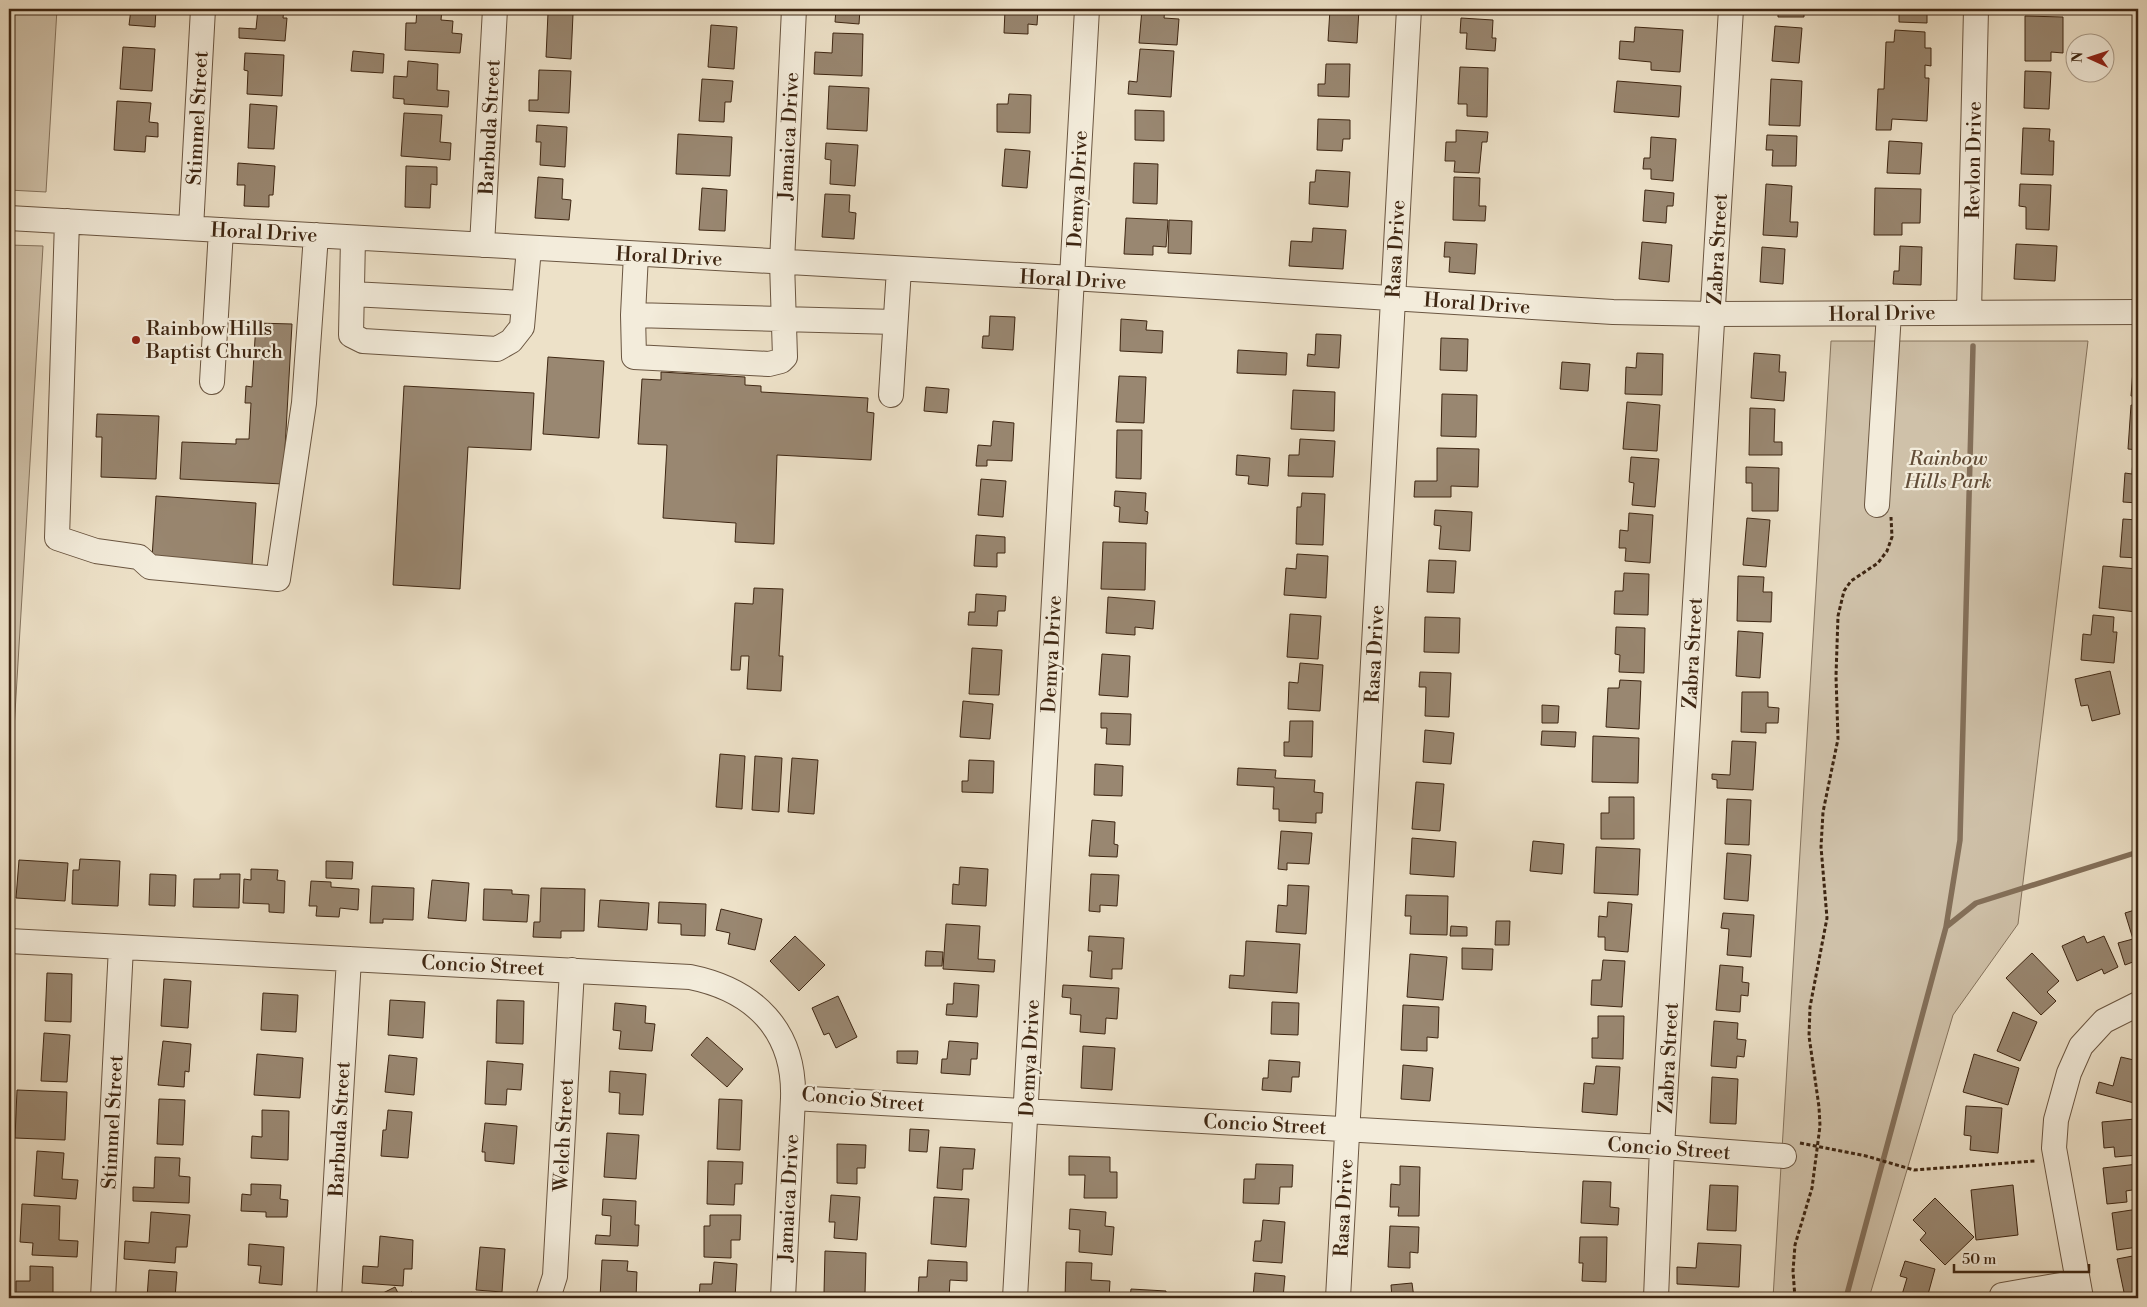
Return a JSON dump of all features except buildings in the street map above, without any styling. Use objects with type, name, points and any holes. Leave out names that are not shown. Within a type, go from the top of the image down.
[{"type":"street","name":"Stimmel Street","points":[[191,228],[203,9]]},
{"type":"street","name":"Barbuda Street","points":[[482,245],[495,9]]},
{"type":"street","name":"Jamaica Drive","points":[[633,315],[634,357],[768,364],[781,361],[785,357],[782,262],[794,9]]},
{"type":"street","name":"Demya Drive","points":[[1015,1298],[1087,9]]},
{"type":"street","name":"Rasa Drive","points":[[1338,1298],[1409,9]]},
{"type":"street","name":"Zabra Street","points":[[1656,1298],[1662,1147],[1731,9]]},
{"type":"street","name":"Revlon Drive","points":[[1969,312],[1976,9]]},
{"type":"street","name":"Horal Drive","points":[[9,218],[1072,278],[1613,312],[1713,314],[2138,312]]},
{"type":"street","points":[[66,221],[57,538],[96,551],[140,557],[150,567],[278,579],[304,403],[316,235]]},
{"type":"street","points":[[212,382],[221,230]]},
{"type":"street","points":[[353,238],[351,335],[363,341],[497,349],[511,342],[522,327],[530,248]]},
{"type":"street","points":[[636,254],[633,315],[895,322]]},
{"type":"street","points":[[891,395],[899,269]]},
{"type":"street","points":[[352,294],[524,304]]},
{"type":"street","points":[[1878,505],[1889,312]]},
{"type":"street","name":"Concio Street","points":[[9,941],[690,977],[713,982],[736,992],[756,1006],[772,1025],[785,1046],[792,1064],[794,1098],[1662,1147],[1784,1156]]},
{"type":"street","name":"Stimmel Street","points":[[103,1298],[122,947]]},
{"type":"street","name":"Barbuda Street","points":[[329,1298],[349,959]]},
{"type":"street","name":"Welch Street","points":[[548,1298],[555,1276],[572,970]]},
{"type":"street","points":[[2002,1295],[2080,1290],[2056,1157],[2054,1138],[2056,1120],[2069,1073],[2081,1046],[2094,1031],[2120,1012],[2138,1004]]},
{"type":"street","name":"Jamaica Drive","points":[[783,1298],[794,1098]]},
{"type":"path","points":[[1795,1298],[1793,1270],[1795,1245],[1812,1188],[1817,1146],[1819,1107],[1809,1036],[1811,999],[1827,918],[1826,884],[1821,847],[1824,812],[1838,739],[1836,668],[1838,616],[1844,591],[1851,581],[1878,564],[1887,551],[1892,536],[1893,523],[1890,511],[1878,505]]},
{"type":"path","points":[[1784,1156],[1795,1142],[1866,1156],[1914,1170],[2036,1161],[2056,1157]]},
{"type":"green space","points":[[9,9],[57,9],[46,192],[9,190]]},
{"type":"green space","points":[[9,245],[43,246],[9,813]]},
{"type":"green space","name":"Rainbow Hills Park","points":[[1831,341],[2088,341],[2018,924],[1953,1015],[1869,1298],[1773,1298]]},
{"type":"waterway","points":[[1946,927],[1960,840],[1973,346]]},
{"type":"waterway","points":[[1846,1298],[1946,927],[1976,903],[2138,852]]},
{"type":"place","name":"Rainbow Hills Baptist Church","points":[[136,340]]}]
